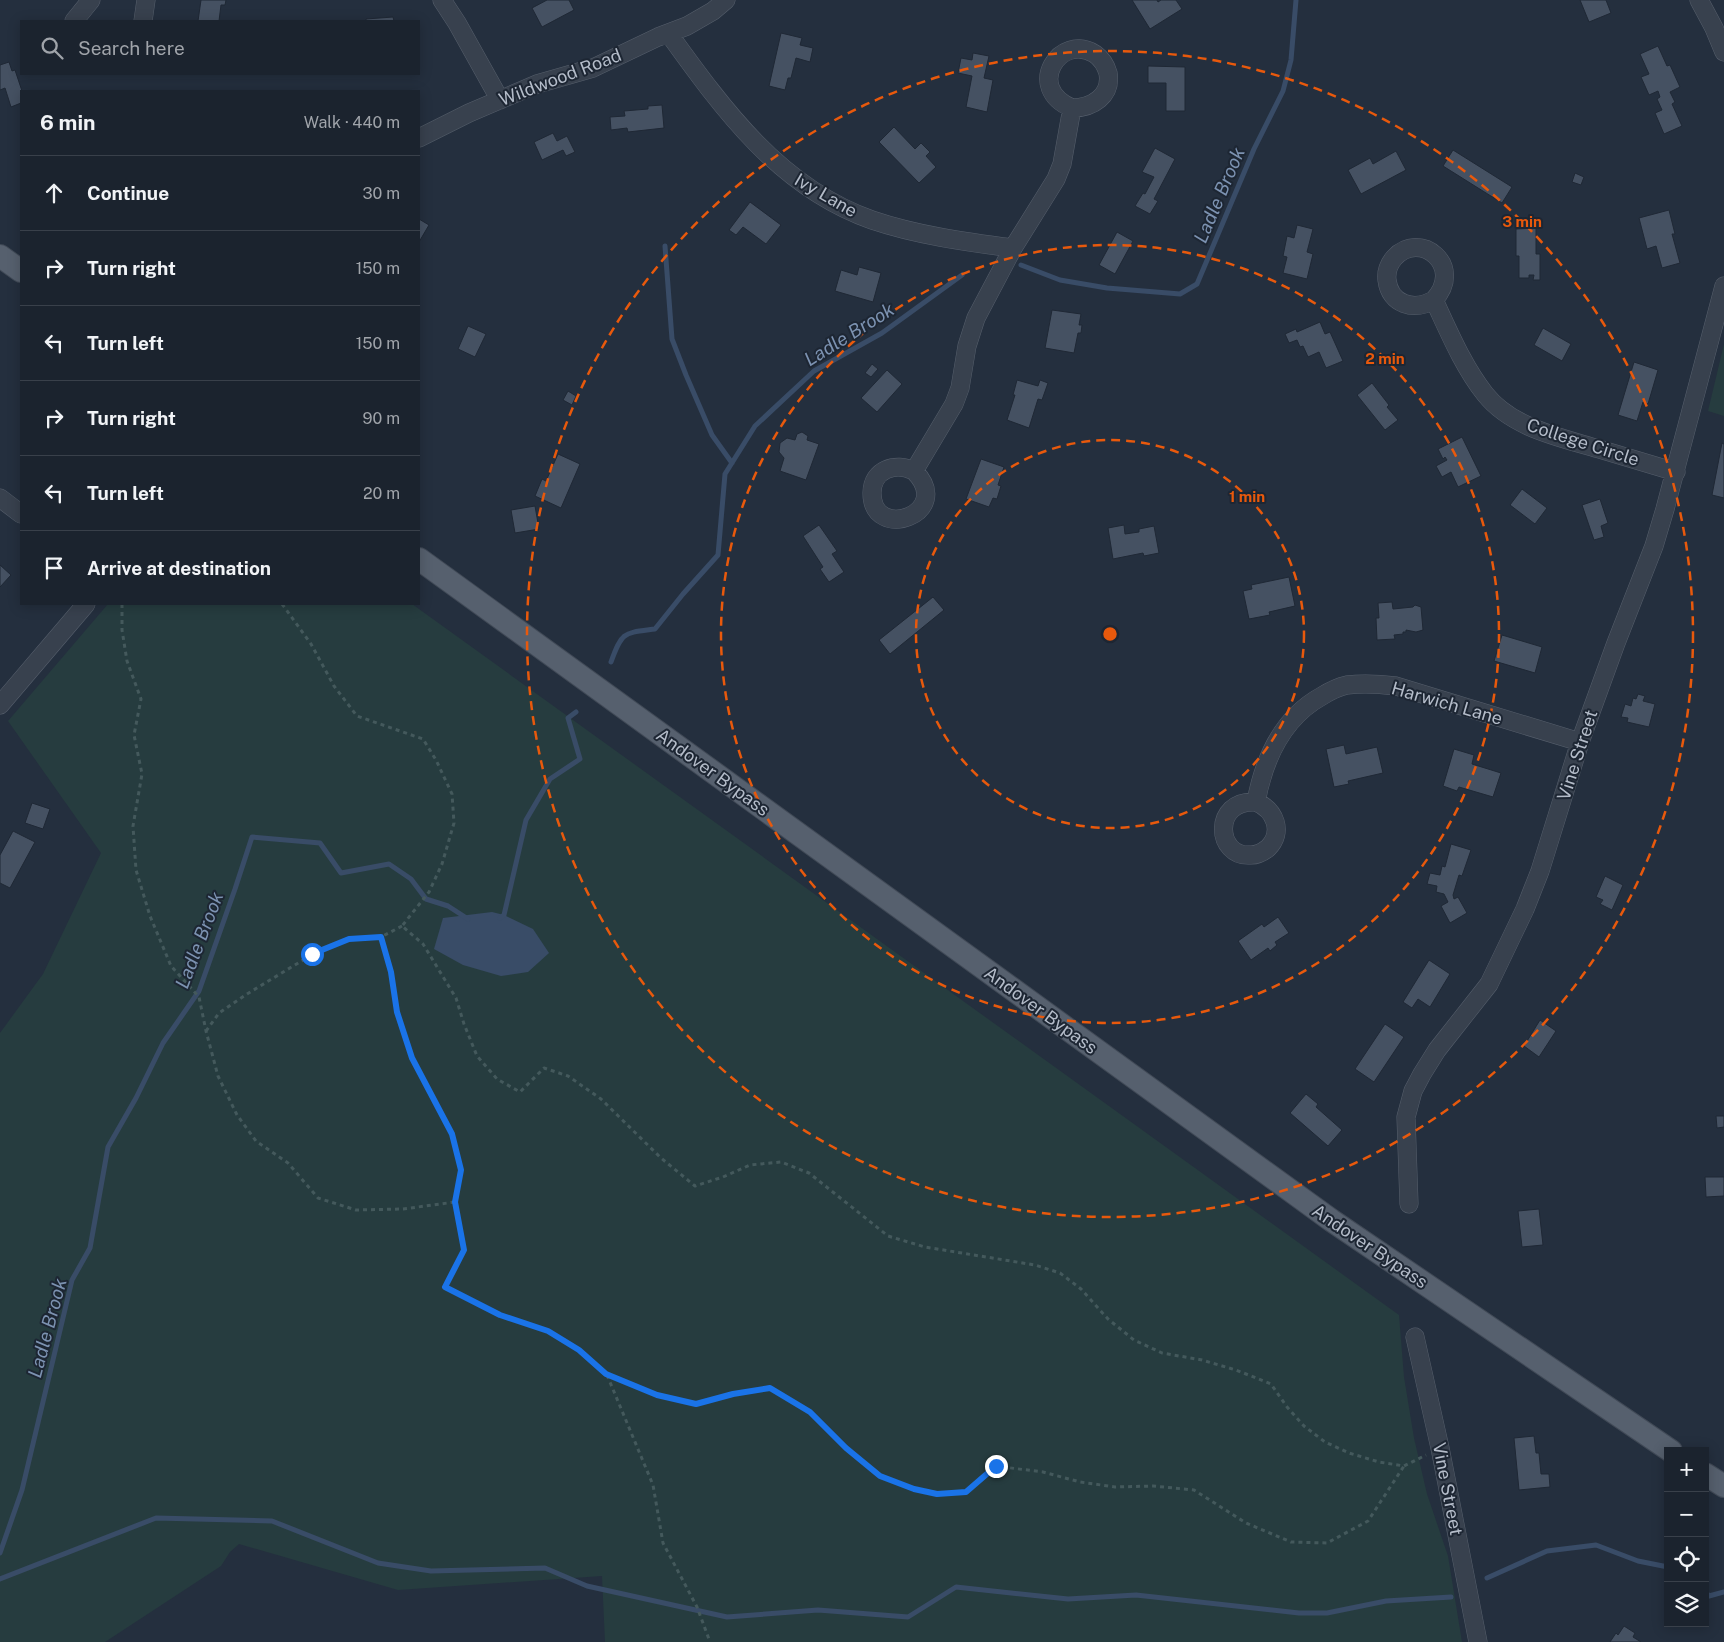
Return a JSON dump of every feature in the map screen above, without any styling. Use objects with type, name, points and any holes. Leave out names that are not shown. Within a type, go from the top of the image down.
[{"type":"main road","points":[[0,256],[20,270]]},
{"type":"main road","name":"Andover Bypass","points":[[420,560],[1330,1220],[1665,1447]]},
{"type":"main road","points":[[1709,1477],[1724,1486]]},
{"type":"street","points":[[75,20],[91,0]]},
{"type":"street","points":[[143,20],[146,0]]},
{"type":"street","points":[[442,0],[500,100]]},
{"type":"street","name":"Wildwood Road","points":[[420,138],[469,113],[537,84],[594,68],[658,37],[669,34],[712,11],[726,0]]},
{"type":"street","points":[[1698,0],[1722,41]]},
{"type":"street","name":"Ivy Lane","points":[[669,34],[709,89],[732,116],[773,160],[807,188],[872,220],[958,240],[1013,248]]},
{"type":"street","points":[[914,471],[954,404],[960,388],[967,346],[976,318],[1013,248],[1056,179],[1062,164],[1072,108]]},
{"type":"street","name":"Vine Street","points":[[1410,1204],[1406,1117],[1413,1091],[1437,1050],[1489,984],[1503,957],[1540,871],[1580,742],[1654,546],[1676,472],[1724,286]]},
{"type":"street","name":"College Circle","points":[[1434,300],[1475,381],[1486,395],[1513,418],[1549,434],[1676,472]]},
{"type":"street","points":[[0,498],[20,513]]},
{"type":"street","points":[[0,705],[85,605]]},
{"type":"street","name":"Harwich Lane","points":[[1256,802],[1260,781],[1271,753],[1288,723],[1314,700],[1328,692],[1345,686],[1380,684],[1396,686],[1580,742]]},
{"type":"street","name":"Vine Street","points":[[1414,1337],[1440,1448],[1478,1642]]},
{"type":"path","points":[[122,605],[122,630],[127,661],[141,700],[134,735],[142,774],[133,826],[136,870],[150,916],[171,966],[199,997],[218,1076],[237,1116],[256,1141],[288,1163],[318,1198],[356,1210],[403,1209],[455,1202]]},
{"type":"path","points":[[206,1031],[219,1013],[312,954],[349,939],[381,937],[402,926],[429,892],[442,864],[454,823],[452,794],[436,760],[423,739],[357,716],[334,686],[311,644],[283,605]]},
{"type":"path","points":[[402,926],[422,944],[456,998],[476,1056],[497,1079],[520,1092],[544,1068],[568,1076],[601,1099],[661,1158],[694,1186],[723,1178],[750,1165],[781,1162],[809,1173],[888,1236],[925,1247],[1035,1265],[1060,1273],[1081,1288],[1108,1319],[1134,1340],[1162,1353],[1202,1360],[1236,1370],[1271,1384],[1287,1408],[1304,1426],[1326,1442],[1348,1453],[1379,1462],[1404,1466]]},
{"type":"path","points":[[381,937],[391,972],[397,1012],[412,1058],[452,1134],[461,1170],[455,1202],[464,1250],[445,1287],[500,1315],[548,1331],[579,1350],[606,1374],[657,1395],[696,1404],[733,1394],[770,1388],[810,1412],[846,1448],[880,1476],[914,1489],[937,1494],[966,1492],[996,1466],[1043,1472],[1080,1482],[1115,1487],[1153,1486],[1194,1490],[1246,1523],[1291,1542],[1328,1543],[1368,1521],[1404,1466],[1440,1448]]},
{"type":"path","points":[[606,1374],[653,1485],[663,1543],[697,1607],[710,1642]]},
{"type":"green space","points":[[1724,344],[1724,416],[1708,411]]},
{"type":"green space","points":[[107,605],[413,605],[1399,1315],[1404,1377],[1414,1438],[1427,1494],[1448,1556],[1462,1642],[605,1642],[602,1576],[398,1590],[239,1544],[230,1552],[221,1566],[105,1642],[0,1642],[0,1033],[43,974],[101,853],[8,721]]},
{"type":"water","points":[[492,912],[504,915],[533,929],[549,953],[528,972],[501,976],[463,965],[434,949],[443,918]]},
{"type":"building","points":[[201,0],[226,0],[225,5],[221,5],[219,20],[198,20]]},
{"type":"building","points":[[547,0],[569,0],[574,10],[542,27],[532,8]]},
{"type":"building","points":[[1132,0],[1157,0],[1158,2],[1161,0],[1176,0],[1182,9],[1150,29]]},
{"type":"building","points":[[1580,0],[1606,0],[1611,13],[1589,22]]},
{"type":"building","points":[[393,17],[394,20],[366,20]]},
{"type":"building","points":[[781,33],[802,38],[800,45],[813,48],[810,62],[796,58],[791,78],[788,78],[785,90],[769,86]]},
{"type":"building","points":[[1658,46],[1667,66],[1670,65],[1680,87],[1670,92],[1675,102],[1672,104],[1682,126],[1664,134],[1655,113],[1662,110],[1657,99],[1660,97],[1658,91],[1649,95],[1641,77],[1649,74],[1640,54]]},
{"type":"building","points":[[973,53],[989,56],[984,78],[993,80],[987,112],[966,107],[972,76],[958,73],[961,58],[972,60]]},
{"type":"building","points":[[9,62],[12,71],[15,70],[22,90],[20,90],[20,103],[11,107],[5,88],[0,90],[0,65]]},
{"type":"building","points":[[1148,66],[1185,67],[1185,111],[1166,111],[1166,83],[1148,83]]},
{"type":"building","points":[[662,105],[664,128],[628,132],[627,128],[611,130],[610,117],[625,116],[624,111],[648,109],[648,106]]},
{"type":"building","points":[[894,127],[915,149],[921,143],[930,152],[926,156],[936,167],[919,183],[879,142]]},
{"type":"building","points":[[553,133],[557,141],[567,136],[575,152],[566,156],[563,150],[542,160],[534,142]]},
{"type":"building","points":[[1155,148],[1175,159],[1154,199],[1158,201],[1150,214],[1135,206],[1143,193],[1145,194],[1154,177],[1142,172]]},
{"type":"building","points":[[1453,150],[1512,187],[1502,203],[1443,166]]},
{"type":"building","points":[[1396,151],[1406,170],[1361,194],[1348,170],[1370,158],[1373,164]]},
{"type":"building","points":[[1575,173],[1584,177],[1581,185],[1572,182]]},
{"type":"building","points":[[750,202],[781,225],[766,244],[743,227],[736,235],[729,230]]},
{"type":"building","points":[[1669,210],[1675,234],[1672,234],[1680,263],[1662,268],[1656,246],[1647,249],[1639,218]]},
{"type":"building","points":[[420,220],[429,225],[420,240]]},
{"type":"building","points":[[1297,225],[1313,229],[1307,252],[1313,254],[1307,279],[1283,273],[1287,257],[1283,256],[1287,236],[1294,238]]},
{"type":"building","points":[[1536,228],[1536,254],[1540,254],[1540,280],[1533,280],[1534,275],[1529,275],[1529,278],[1519,278],[1519,256],[1516,256],[1516,229]]},
{"type":"building","points":[[1117,232],[1133,241],[1115,274],[1099,265]]},
{"type":"building","points":[[859,267],[881,273],[873,302],[835,291],[841,270],[857,275]]},
{"type":"building","points":[[1052,310],[1081,314],[1079,325],[1082,325],[1081,333],[1078,333],[1074,353],[1045,348]]},
{"type":"building","points":[[1320,322],[1325,334],[1330,332],[1343,361],[1326,368],[1319,352],[1308,357],[1303,346],[1300,347],[1297,340],[1289,343],[1285,334],[1296,329],[1297,332]]},
{"type":"building","points":[[468,326],[486,334],[475,357],[458,349]]},
{"type":"building","points":[[1543,328],[1571,344],[1562,361],[1534,345]]},
{"type":"building","points":[[1634,362],[1658,370],[1648,404],[1643,402],[1637,421],[1618,415]]},
{"type":"building","points":[[872,364],[878,369],[871,377],[865,373]]},
{"type":"building","points":[[887,370],[902,384],[877,412],[861,398]]},
{"type":"building","points":[[1017,380],[1038,386],[1040,380],[1048,383],[1042,400],[1038,399],[1029,428],[1007,420],[1015,395],[1013,395]]},
{"type":"building","points":[[1372,383],[1389,405],[1387,407],[1398,420],[1385,430],[1357,395]]},
{"type":"building","points":[[568,391],[576,396],[572,405],[563,400]]},
{"type":"building","points":[[802,432],[808,436],[807,440],[819,444],[806,480],[780,471],[784,458],[779,452],[780,443],[787,438],[795,440],[797,434]]},
{"type":"building","points":[[1462,437],[1481,476],[1458,487],[1451,472],[1442,477],[1436,466],[1447,460],[1445,457],[1443,459],[1438,449]]},
{"type":"building","points":[[1722,443],[1724,444],[1724,498],[1712,495]]},
{"type":"building","points":[[558,454],[580,464],[561,508],[535,496],[542,479],[546,481]]},
{"type":"building","points":[[981,459],[1004,467],[998,485],[1001,486],[997,499],[993,498],[989,507],[966,499]]},
{"type":"building","points":[[1522,489],[1547,508],[1535,524],[1510,505]]},
{"type":"building","points":[[1600,499],[1608,523],[1601,526],[1604,537],[1594,540],[1582,505]]},
{"type":"building","points":[[535,506],[539,529],[515,533],[511,510]]},
{"type":"building","points":[[819,525],[837,551],[832,554],[844,572],[829,582],[820,569],[823,567],[803,536]]},
{"type":"building","points":[[1124,525],[1125,534],[1139,532],[1139,529],[1154,526],[1159,553],[1144,556],[1143,553],[1113,559],[1108,528]]},
{"type":"building","points":[[0,565],[11,575],[0,587]]},
{"type":"building","points":[[1289,577],[1295,606],[1269,612],[1270,615],[1249,619],[1243,591],[1252,589],[1251,585]]},
{"type":"building","points":[[933,597],[944,610],[890,654],[879,640]]},
{"type":"building","points":[[1392,602],[1393,609],[1413,607],[1415,605],[1421,607],[1423,630],[1416,632],[1406,630],[1403,634],[1394,635],[1395,639],[1377,640],[1376,618],[1379,618],[1378,603]]},
{"type":"building","points":[[1502,635],[1542,647],[1535,673],[1494,661]]},
{"type":"building","points":[[1638,694],[1645,696],[1643,701],[1655,704],[1649,727],[1627,722],[1628,718],[1621,717],[1625,704],[1631,706],[1633,698],[1636,699]]},
{"type":"building","points":[[1344,745],[1346,754],[1377,747],[1383,773],[1348,781],[1349,784],[1334,787],[1326,749]]},
{"type":"building","points":[[1454,749],[1474,755],[1472,764],[1501,773],[1493,797],[1459,787],[1457,791],[1443,786]]},
{"type":"building","points":[[32,803],[50,809],[43,829],[25,823]]},
{"type":"building","points":[[13,831],[35,842],[10,888],[0,883],[0,855]]},
{"type":"building","points":[[1451,844],[1471,850],[1462,876],[1459,875],[1453,895],[1454,899],[1458,897],[1467,913],[1450,923],[1441,906],[1448,902],[1444,894],[1436,892],[1437,886],[1427,884],[1430,873],[1440,875],[1442,866],[1445,867]]},
{"type":"building","points":[[1605,876],[1623,885],[1612,910],[1600,904],[1603,900],[1596,897]]},
{"type":"building","points":[[1278,917],[1289,933],[1275,942],[1277,945],[1270,951],[1268,948],[1251,960],[1238,941],[1262,924],[1264,927]]},
{"type":"building","points":[[1429,960],[1450,974],[1430,1007],[1418,999],[1412,1008],[1403,1002]]},
{"type":"building","points":[[1540,1020],[1556,1031],[1539,1057],[1524,1046]]},
{"type":"building","points":[[1385,1024],[1404,1037],[1374,1082],[1355,1069]]},
{"type":"building","points":[[1306,1094],[1318,1104],[1316,1107],[1342,1130],[1328,1146],[1290,1113]]},
{"type":"building","points":[[1716,1116],[1724,1116],[1724,1127],[1717,1128]]},
{"type":"building","points":[[1705,1177],[1724,1177],[1724,1196],[1706,1197]]},
{"type":"building","points":[[1539,1209],[1543,1245],[1522,1247],[1518,1211]]},
{"type":"building","points":[[1534,1436],[1536,1453],[1539,1453],[1541,1474],[1549,1474],[1550,1487],[1519,1490],[1514,1438]]},
{"type":"building","points":[[1624,1626],[1635,1633],[1633,1637],[1641,1642],[1610,1642]]},
{"type":"waterway","name":"Ladle Brook","points":[[1021,265],[1060,280],[1107,288],[1180,294],[1197,284],[1254,149],[1283,91],[1291,60],[1296,0]]},
{"type":"waterway","points":[[665,246],[672,339],[712,435],[732,463]]},
{"type":"waterway","name":"Ladle Brook","points":[[611,662],[622,639],[630,633],[655,629],[718,555],[725,474],[755,426],[814,371],[882,333],[962,275]]},
{"type":"waterway","name":"Ladle Brook","points":[[500,918],[504,915],[526,820],[550,779],[580,759],[568,718],[576,712]]},
{"type":"waterway","name":"Ladle Brook","points":[[0,1553],[22,1490],[72,1280],[90,1248],[108,1147],[136,1098],[163,1043],[199,991],[252,837],[320,843],[341,873],[389,864],[411,879],[426,899],[448,906],[468,919]]},
{"type":"waterway","points":[[0,1579],[156,1518],[272,1521],[378,1563],[431,1571],[545,1568],[587,1586],[727,1617],[818,1610],[908,1617],[956,1587],[1068,1599],[1136,1595],[1299,1613],[1327,1613],[1386,1601],[1451,1597]]},
{"type":"waterway","points":[[1487,1578],[1547,1551],[1596,1545],[1638,1561],[1664,1566]]},
{"type":"waterway","points":[[1709,1596],[1724,1592]]},
{"type":"route","points":[[312,954],[349,939],[381,937],[391,972],[397,1012],[412,1058],[452,1134],[461,1170],[455,1202],[464,1250],[445,1287],[500,1315],[548,1331],[579,1350],[606,1374],[657,1395],[696,1404],[733,1394],[770,1388],[810,1412],[846,1448],[880,1476],[914,1489],[937,1494],[966,1492],[996,1466]]}]
